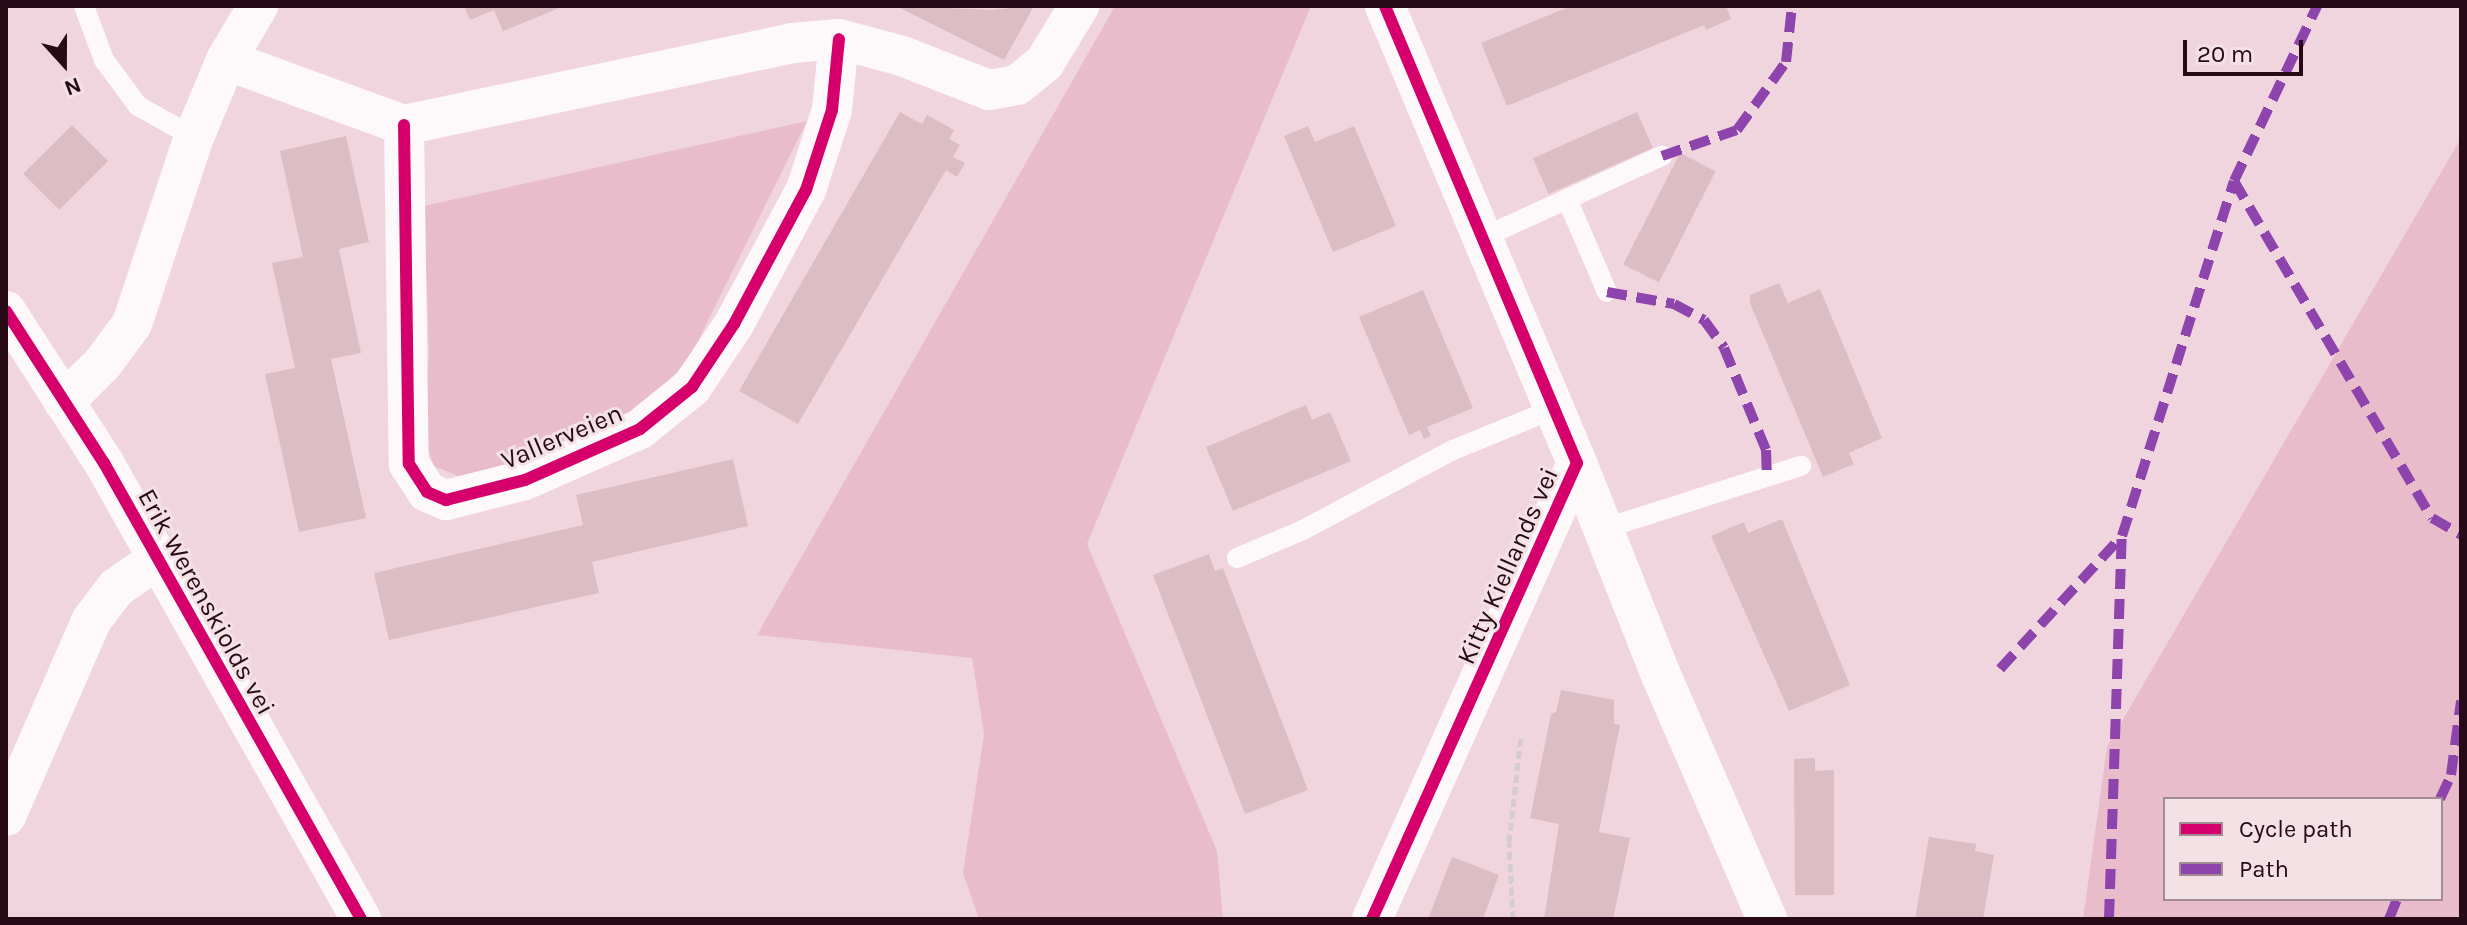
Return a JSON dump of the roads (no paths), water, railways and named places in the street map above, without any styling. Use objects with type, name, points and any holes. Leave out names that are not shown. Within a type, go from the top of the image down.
[{"type":"street","points":[[64,402],[103,363],[132,324],[194,137],[226,60],[258,6]]},
{"type":"street","points":[[226,60],[404,125],[792,43],[839,39],[902,56],[989,90],[1017,85],[1045,62],[1079,6]]},
{"type":"street","name":"Kitty Kiellands vei","points":[[1385,6],[1556,408],[1603,529],[1767,919]]},
{"type":"street","name":"Vallerveien","points":[[404,125],[409,464],[427,492],[446,500],[525,480],[640,429],[692,387],[806,190],[832,110],[839,39]]},
{"type":"street","name":"Erik Werenskiolds vei","points":[[6,311],[64,402],[361,919]]},
{"type":"street","name":"Kitty Kiellands vei","points":[[1372,919],[1577,463]]},
{"type":"street","points":[[6,816],[91,621],[116,588],[156,560]]},
{"type":"lane","points":[[84,6],[104,60],[138,106],[194,137]]},
{"type":"lane","points":[[1484,237],[1662,156]]},
{"type":"lane","points":[[1567,199],[1607,292]]},
{"type":"lane","points":[[1237,558],[1303,530],[1453,450],[1556,408]]},
{"type":"lane","points":[[1603,529],[1801,466]]}]
